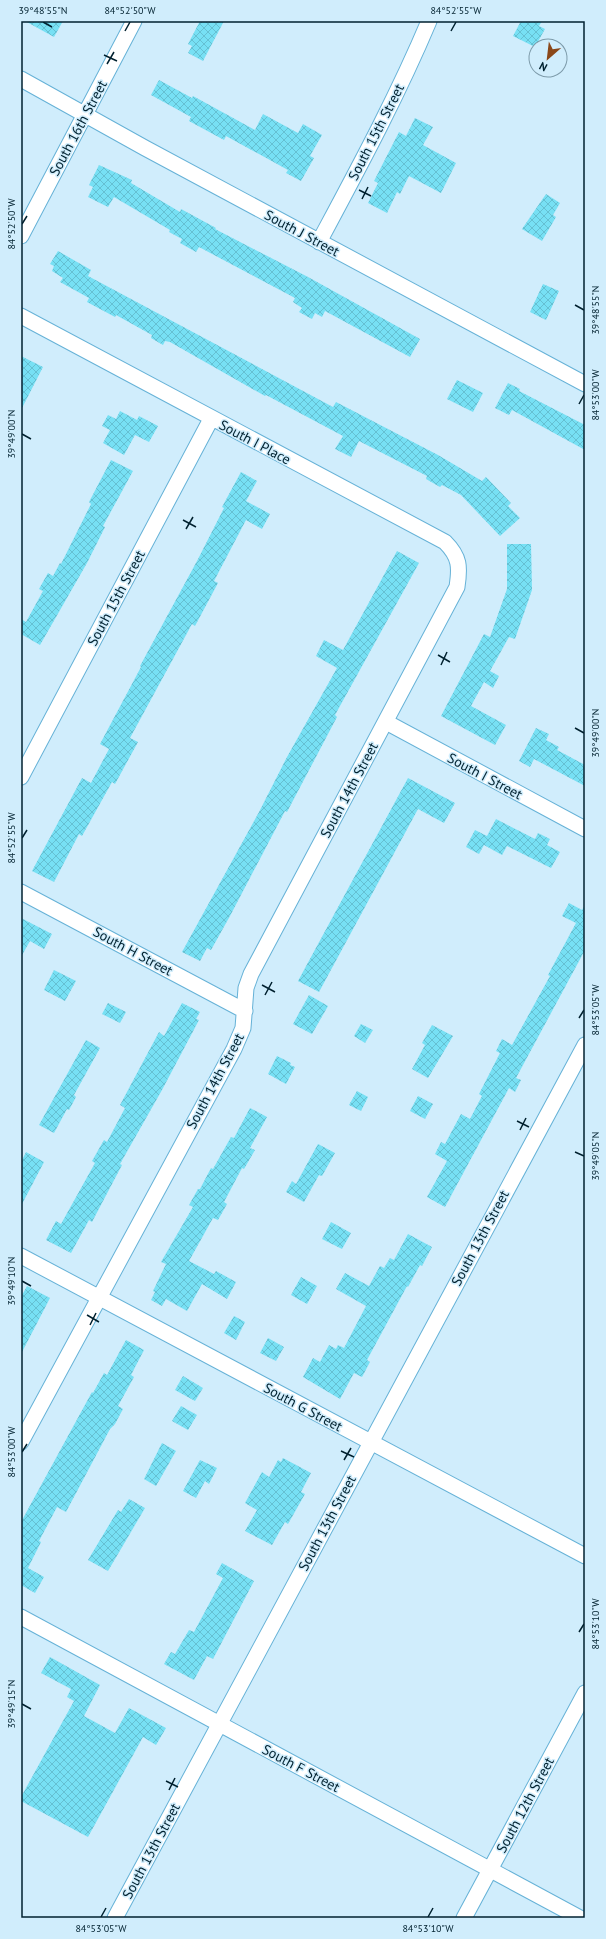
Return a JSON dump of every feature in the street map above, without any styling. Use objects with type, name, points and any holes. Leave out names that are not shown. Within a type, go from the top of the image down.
[{"type":"street","name":"South 16th Street","points":[[21,236],[134,21]]},
{"type":"street","name":"South 15th Street","points":[[319,242],[374,137],[414,56],[429,21]]},
{"type":"street","name":"South J Street","points":[[21,79],[319,242],[585,384]]},
{"type":"street","name":"South I Place","points":[[21,316],[211,419],[445,542],[454,551],[458,562],[457,587]]},
{"type":"street","name":"South 15th Street","points":[[21,777],[211,419]]},
{"type":"street","name":"South 14th Street","points":[[21,1442],[234,1048],[243,1028],[246,988],[251,974],[457,587]]},
{"type":"street","name":"South I Street","points":[[386,722],[585,829]]},
{"type":"street","name":"South H Street","points":[[21,892],[245,1011]]},
{"type":"street","name":"South 13th Street","points":[[115,1918],[585,1045]]},
{"type":"street","name":"South G Street","points":[[21,1256],[370,1443],[585,1556]]},
{"type":"street","name":"South F Street","points":[[21,1617],[580,1918]]},
{"type":"street","name":"South 12th Street","points":[[464,1918],[585,1693]]},
{"type":"building","points":[[25,21],[63,21],[54,37]]},
{"type":"building","points":[[200,21],[224,21],[203,61],[188,53],[192,46],[188,44]]},
{"type":"building","points":[[521,21],[542,21],[539,26],[545,29],[540,38],[528,38],[528,44],[513,36]]},
{"type":"building","points":[[159,80],[192,98],[193,96],[255,130],[263,114],[298,133],[303,124],[322,135],[310,156],[314,158],[301,181],[286,173],[288,170],[226,136],[224,140],[189,121],[191,117],[151,95]]},
{"type":"building","points":[[415,118],[433,127],[423,145],[456,163],[441,193],[409,176],[400,194],[397,192],[387,213],[368,203],[378,183],[374,181],[399,132],[406,136]]},
{"type":"building","points":[[99,165],[132,180],[131,183],[180,212],[181,209],[216,228],[215,229],[308,277],[420,339],[410,357],[325,311],[322,317],[315,313],[312,319],[299,312],[302,308],[293,302],[295,298],[199,247],[196,252],[180,243],[182,239],[169,232],[170,230],[114,197],[108,207],[88,197],[93,187],[89,185]]},
{"type":"building","points":[[546,194],[560,203],[553,215],[556,217],[542,241],[522,229]]},
{"type":"building","points":[[58,251],[91,270],[88,276],[333,407],[336,402],[438,455],[482,481],[486,477],[511,503],[508,506],[520,518],[500,536],[461,495],[442,485],[440,487],[426,479],[427,476],[359,441],[351,457],[335,449],[343,436],[266,395],[265,396],[170,342],[165,341],[163,345],[151,338],[152,335],[116,315],[115,317],[87,302],[89,298],[60,282],[63,278],[52,271],[54,266],[50,264]]},
{"type":"building","points":[[543,284],[559,291],[546,320],[530,312]]},
{"type":"building","points":[[21,356],[43,367],[21,410]]},
{"type":"building","points":[[457,380],[483,393],[473,412],[447,399]]},
{"type":"building","points":[[508,383],[520,389],[519,391],[585,425],[585,450],[512,410],[509,415],[495,408]]},
{"type":"building","points":[[120,411],[137,420],[139,416],[158,426],[149,442],[135,435],[124,455],[103,443],[110,430],[102,426],[108,415],[116,419]]},
{"type":"building","points":[[111,460],[133,471],[103,526],[105,527],[87,563],[40,645],[21,634],[21,619],[26,622],[43,591],[39,589],[48,573],[53,576],[60,563],[61,564],[91,504],[89,502]]},
{"type":"building","points":[[241,472],[257,481],[246,501],[270,514],[262,529],[246,520],[214,581],[218,583],[195,626],[192,624],[130,738],[138,742],[115,784],[112,782],[82,836],[79,834],[54,882],[32,871],[82,778],[91,783],[109,749],[100,744],[197,561],[224,508],[222,507]]},
{"type":"building","points":[[507,544],[531,544],[532,590],[515,639],[509,637],[490,671],[499,676],[493,688],[484,682],[471,706],[506,725],[495,745],[441,716],[484,634],[490,637],[507,589]]},
{"type":"building","points":[[397,551],[419,563],[335,715],[337,717],[287,812],[285,811],[211,950],[207,948],[200,961],[182,952],[259,812],[287,757],[337,668],[316,656],[324,640],[343,650]]},
{"type":"building","points":[[536,728],[549,734],[546,740],[559,747],[557,750],[585,765],[585,786],[534,759],[530,767],[519,761]]},
{"type":"building","points":[[408,778],[455,803],[444,823],[418,809],[319,992],[298,981]]},
{"type":"building","points":[[496,819],[535,839],[538,833],[550,839],[547,845],[560,852],[551,868],[507,846],[502,855],[484,845],[479,854],[466,847],[475,830],[487,836]]},
{"type":"building","points":[[569,903],[582,910],[585,905],[585,950],[516,1078],[521,1080],[515,1092],[509,1088],[445,1207],[427,1197],[447,1161],[435,1154],[441,1142],[445,1144],[461,1114],[470,1119],[482,1096],[479,1094],[500,1053],[496,1051],[502,1039],[512,1045],[550,976],[548,975],[576,923],[562,916]]},
{"type":"building","points":[[21,918],[52,934],[44,949],[30,941],[21,957]]},
{"type":"building","points":[[54,970],[76,981],[65,1001],[44,990]]},
{"type":"building","points":[[309,995],[328,1006],[312,1034],[293,1024]]},
{"type":"building","points":[[108,1003],[126,1012],[120,1023],[102,1014]]},
{"type":"building","points":[[182,1003],[200,1012],[196,1019],[199,1020],[162,1090],[120,1164],[122,1165],[92,1222],[89,1220],[71,1253],[46,1240],[56,1221],[61,1224],[95,1163],[92,1161],[104,1140],[107,1142],[125,1108],[120,1105],[159,1032],[164,1036]]},
{"type":"building","points":[[361,1024],[373,1030],[365,1043],[354,1036]]},
{"type":"building","points":[[432,1025],[453,1036],[428,1078],[412,1069],[425,1045],[422,1043]]},
{"type":"building","points":[[86,1040],[100,1048],[74,1095],[76,1097],[69,1110],[67,1109],[54,1133],[39,1125]]},
{"type":"building","points":[[277,1056],[291,1063],[290,1065],[295,1067],[286,1084],[268,1074]]},
{"type":"building","points":[[357,1091],[368,1097],[361,1111],[349,1105]]},
{"type":"building","points":[[418,1096],[433,1104],[425,1119],[410,1111]]},
{"type":"building","points":[[250,1108],[267,1117],[250,1148],[255,1150],[244,1169],[242,1168],[224,1202],[227,1204],[218,1220],[213,1218],[189,1261],[214,1274],[216,1271],[236,1282],[227,1299],[202,1284],[187,1311],[166,1299],[162,1306],[151,1300],[155,1292],[153,1291],[166,1264],[161,1262],[193,1207],[189,1205],[198,1189],[200,1189],[211,1168],[213,1169],[231,1137],[234,1138]]},
{"type":"building","points":[[318,1144],[335,1153],[322,1176],[319,1175],[304,1202],[286,1192],[292,1181],[296,1184]]},
{"type":"building","points":[[26,1152],[44,1162],[21,1206],[21,1162]]},
{"type":"building","points":[[331,1222],[351,1233],[342,1249],[322,1239]]},
{"type":"building","points":[[408,1234],[432,1247],[422,1266],[420,1265],[408,1287],[407,1286],[367,1360],[370,1362],[362,1377],[354,1373],[340,1399],[303,1377],[313,1358],[320,1362],[329,1345],[336,1349],[338,1345],[344,1348],[366,1306],[336,1289],[345,1273],[369,1286],[380,1266],[384,1268],[390,1258],[394,1260]]},
{"type":"building","points":[[301,1277],[317,1286],[307,1304],[291,1295]]},
{"type":"building","points":[[27,1286],[50,1298],[21,1354],[21,1297]]},
{"type":"building","points":[[234,1316],[245,1322],[236,1340],[224,1333]]},
{"type":"building","points":[[268,1338],[284,1347],[276,1361],[260,1353]]},
{"type":"building","points":[[126,1340],[144,1350],[131,1375],[134,1377],[118,1406],[123,1409],[115,1424],[110,1429],[66,1512],[57,1507],[39,1541],[41,1542],[28,1568],[44,1577],[35,1593],[21,1585],[21,1522],[92,1392],[93,1393],[104,1373],[107,1375]]},
{"type":"building","points":[[183,1376],[203,1388],[195,1401],[175,1390]]},
{"type":"building","points":[[181,1406],[197,1415],[188,1430],[172,1421]]},
{"type":"building","points":[[162,1443],[176,1451],[156,1486],[144,1479]]},
{"type":"building","points":[[283,1458],[311,1473],[301,1492],[305,1494],[288,1524],[285,1522],[272,1545],[245,1531],[257,1510],[245,1503],[262,1472],[269,1477],[278,1460],[281,1462]]},
{"type":"building","points":[[200,1460],[217,1468],[209,1484],[205,1481],[196,1498],[183,1491]]},
{"type":"building","points":[[129,1499],[145,1508],[108,1571],[88,1560],[118,1510],[121,1512]]},
{"type":"building","points":[[222,1563],[254,1581],[213,1659],[207,1656],[194,1680],[164,1664],[171,1652],[175,1654],[189,1630],[194,1632],[223,1578],[216,1574]]},
{"type":"building","points":[[50,1657],[100,1685],[84,1716],[115,1733],[129,1708],[166,1728],[156,1745],[143,1737],[88,1837],[21,1801],[21,1797],[74,1701],[67,1697],[71,1689],[41,1673]]}]
